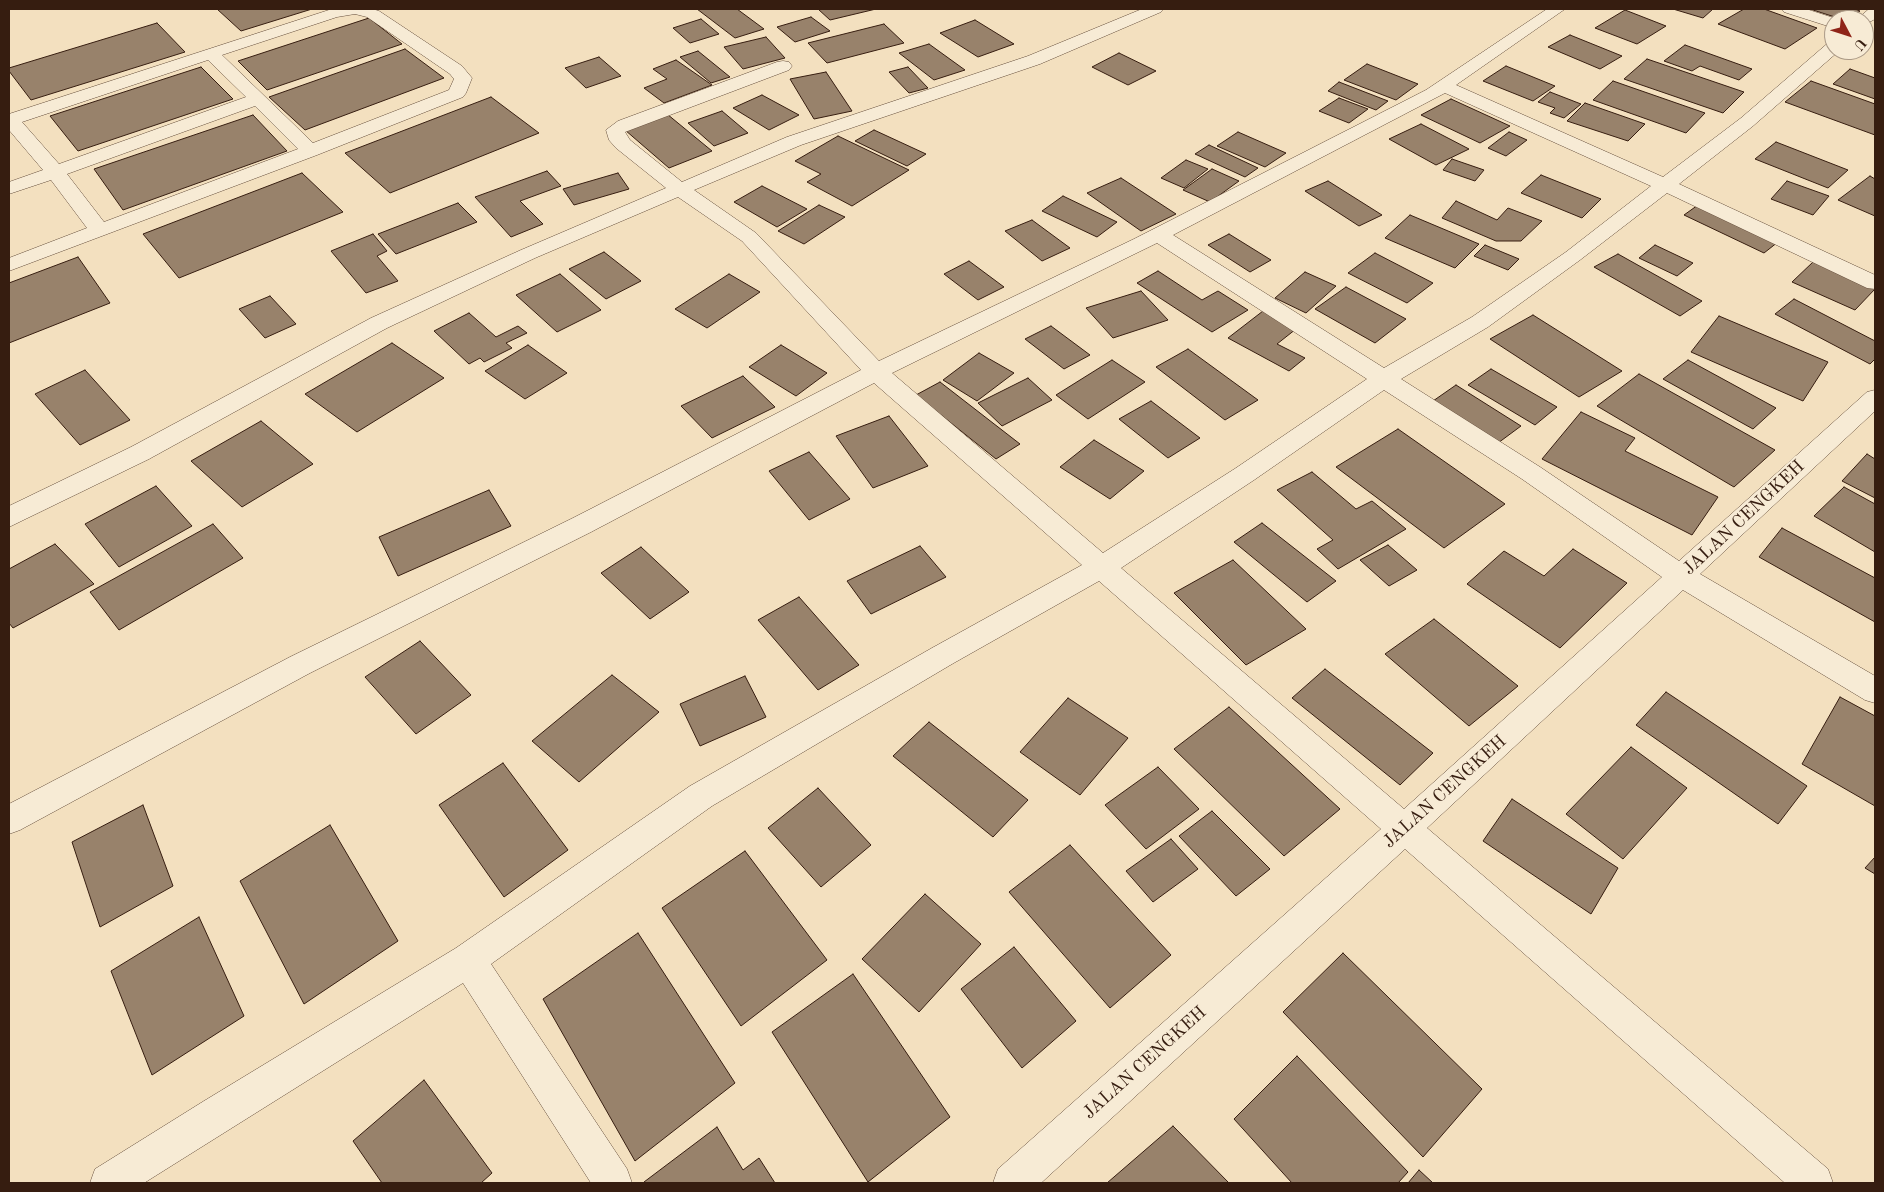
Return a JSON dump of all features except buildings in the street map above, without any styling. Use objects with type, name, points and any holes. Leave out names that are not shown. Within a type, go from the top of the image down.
[{"type":"street","points":[[9,265],[457,93],[463,78],[456,70],[372,14],[356,9],[334,14],[9,120],[55,172],[100,230]]},
{"type":"street","points":[[9,517],[149,448],[379,323],[528,254],[794,141],[1034,60],[1155,9]]},
{"type":"street","points":[[9,820],[300,665],[608,511],[820,403],[876,372],[1157,234],[1432,94],[1557,9]]},
{"type":"street","points":[[1790,9],[1824,20]]},
{"type":"street","points":[[211,54],[310,151]]},
{"type":"street","points":[[109,1183],[468,960],[701,796],[942,656],[1103,566],[1245,474],[1384,379],[1480,322],[1572,256],[1747,122],[1824,56]]},
{"type":"street","points":[[783,66],[624,125],[615,130],[616,136],[623,144],[679,189],[749,237],[876,372],[958,445],[1103,566],[1814,1183]]},
{"type":"street","points":[[1443,86],[1665,185],[1875,283]]},
{"type":"street","points":[[9,188],[258,99]]},
{"type":"street","points":[[1157,234],[1531,474],[1681,576],[1875,691]]},
{"type":"street","name":"JALAN CENGKEH","points":[[1012,1183],[1404,829],[1875,398]]},
{"type":"street","points":[[468,960],[613,1183]]}]
